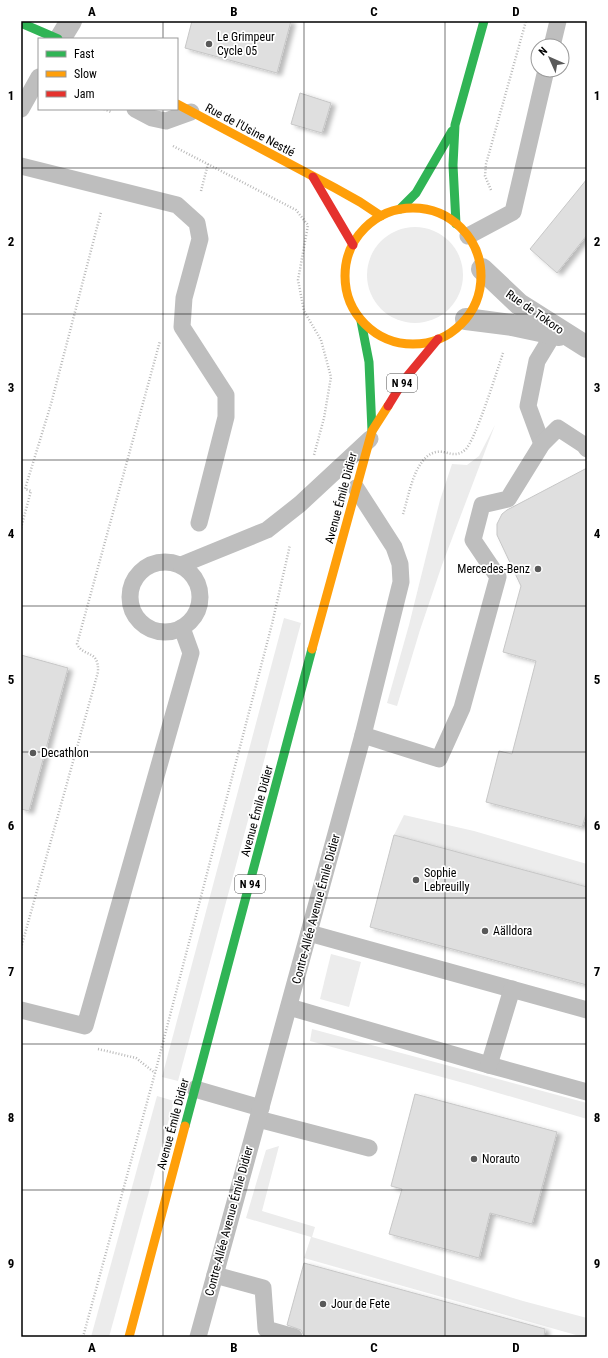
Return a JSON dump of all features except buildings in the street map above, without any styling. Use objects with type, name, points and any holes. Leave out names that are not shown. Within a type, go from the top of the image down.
[{"type":"main road","points":[[456,224],[453,165],[455,125],[484,21]]},
{"type":"main road","points":[[21,23],[57,38]]},
{"type":"main road","name":"Rue de l'Usine Nestlé","points":[[184,108],[360,202],[381,216]]},
{"type":"main road","points":[[400,209],[416,193],[455,125]]},
{"type":"main road","points":[[312,176],[353,245]]},
{"type":"main road","points":[[400,209],[420,209],[439,214],[456,224],[468,236],[478,254],[482,269],[480,287],[475,304],[466,319],[453,331],[438,339],[422,344],[405,344],[374,332],[361,321],[351,304],[345,284],[345,271],[353,245],[360,234],[370,224],[381,216],[400,209]]},
{"type":"main road","name":"Avenue Émile Didier","points":[[361,321],[367,341],[370,363],[371,435]]},
{"type":"main road","name":"Avenue Émile Didier","points":[[129,1337],[371,435],[404,380],[438,339]]},
{"type":"street","points":[[60,38],[70,21]]},
{"type":"street","name":"Rue de Tokoro","points":[[482,269],[520,304],[567,336]]},
{"type":"street","name":"Rue de Tokoro","points":[[466,319],[512,325],[567,336]]},
{"type":"lane","points":[[554,38],[558,21]]},
{"type":"lane","points":[[468,236],[513,212],[544,78]]},
{"type":"lane","points":[[21,109],[38,79]]},
{"type":"lane","points":[[21,117],[38,106]]},
{"type":"lane","points":[[137,110],[152,118],[166,121],[184,108]]},
{"type":"lane","points":[[21,166],[177,205],[196,223],[200,238],[184,298],[182,327],[226,395],[226,417],[199,522]]},
{"type":"lane","points":[[542,444],[528,406],[537,361],[567,336]]},
{"type":"lane","points":[[363,735],[439,759],[462,708],[498,577],[473,540],[482,505],[508,498],[542,444],[558,428],[584,445],[587,449]]},
{"type":"lane","points":[[182,565],[267,530],[300,504],[371,435]]},
{"type":"lane","name":"Contre-Allée Avenue Émile Didier","points":[[198,1337],[363,735],[401,582],[400,564],[394,547],[356,488]]},
{"type":"lane","points":[[160,561],[182,565],[197,580],[201,602],[197,612],[191,622],[182,628],[171,632],[159,632],[149,629],[139,622],[130,604],[132,583],[139,573],[160,561]]},
{"type":"lane","points":[[21,1010],[85,1026],[192,653],[182,628]]},
{"type":"lane","points":[[309,933],[587,1010]]},
{"type":"lane","points":[[489,1065],[512,989]]},
{"type":"lane","points":[[289,1006],[489,1065],[587,1092]]},
{"type":"lane","points":[[195,1089],[259,1114],[369,1148]]},
{"type":"lane","points":[[215,1275],[263,1288],[266,1329],[294,1337]]},
{"type":"path","points":[[494,193],[485,176],[486,164],[526,21]]},
{"type":"path","points":[[193,219],[208,164]]},
{"type":"path","points":[[21,528],[31,491],[26,489],[51,404],[108,188]]},
{"type":"path","points":[[21,948],[98,672],[98,663],[96,660],[89,653],[81,650],[77,644],[161,336]]},
{"type":"path","points":[[83,1337],[155,1073]]},
{"type":"shaded area","points":[[415,227],[433,231],[449,241],[459,257],[463,275],[459,293],[449,309],[433,319],[415,323],[397,319],[381,309],[371,293],[367,275],[371,257],[381,241],[397,231]]},
{"type":"shaded area","points":[[495,425],[442,565],[397,706],[387,703],[409,625],[440,500],[452,464],[467,465],[479,456]]},
{"type":"shaded area","points":[[284,618],[301,623],[178,1081],[162,1077]]},
{"type":"shaded area","points":[[404,815],[474,831],[587,864],[587,887],[394,835]]},
{"type":"shaded area","points":[[331,954],[361,962],[349,1007],[320,999]]},
{"type":"shaded area","points":[[312,1029],[587,1103],[587,1119],[471,1085],[310,1041]]},
{"type":"shaded area","points":[[157,1096],[174,1101],[109,1337],[91,1337]]},
{"type":"shaded area","points":[[279,1146],[262,1211],[315,1227],[312,1237],[523,1301],[587,1318],[587,1337],[304,1258],[311,1237],[246,1218],[266,1150]]},
{"type":"traffic: fast","points":[[456,224],[453,165],[455,125],[484,21]]},
{"type":"traffic: fast","points":[[21,23],[56,38]]},
{"type":"traffic: fast","points":[[400,209],[416,193],[452,131]]},
{"type":"traffic: fast","points":[[361,321],[369,362],[372,431]]},
{"type":"traffic: fast","points":[[185,1126],[312,649]]},
{"type":"traffic: slow","points":[[178,105],[335,188],[381,216]]},
{"type":"traffic: slow","points":[[413,208],[439,213],[461,228],[476,250],[481,276],[476,302],[461,324],[439,339],[413,344],[387,339],[365,324],[350,302],[345,276],[350,250],[365,228],[387,213],[413,208]]},
{"type":"traffic: slow","points":[[312,649],[372,431],[388,406]]},
{"type":"traffic: slow","points":[[129,1337],[185,1126]]},
{"type":"traffic: jam","points":[[313,177],[353,245]]},
{"type":"traffic: jam","points":[[388,406],[404,380],[438,339]]},
{"type":"place","name":"Le Grimpeur Cycle 05","points":[[209,44]]},
{"type":"place","name":"Mercedes-Benz","points":[[538,569]]},
{"type":"place","name":"Decathlon","points":[[33,753]]},
{"type":"place","name":"Sophie Lebreuilly","points":[[416,880]]},
{"type":"place","name":"Aälldora","points":[[485,931]]},
{"type":"place","name":"Norauto","points":[[474,1159]]},
{"type":"place","name":"Jour de Fete","points":[[323,1304]]}]
